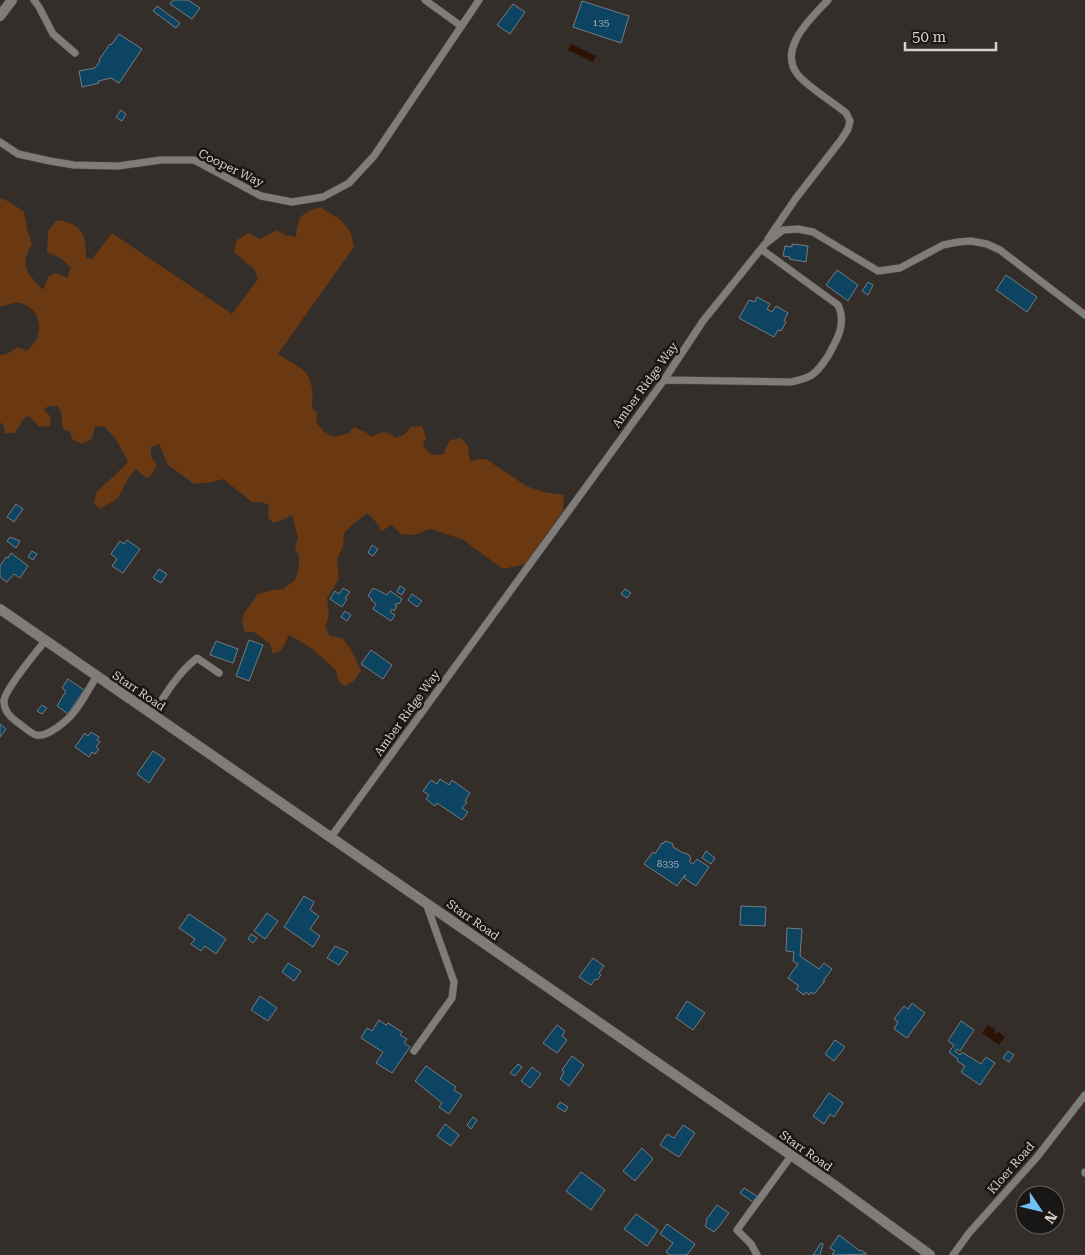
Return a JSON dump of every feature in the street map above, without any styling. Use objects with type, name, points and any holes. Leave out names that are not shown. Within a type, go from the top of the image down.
[{"type":"street","points":[[0,16],[12,0]]},
{"type":"street","name":"Starr Road","points":[[0,609],[830,1182],[917,1252],[930,1255]]},
{"type":"lane","points":[[34,0],[53,34],[76,53]]},
{"type":"lane","points":[[425,0],[461,26]]},
{"type":"lane","name":"Cooper Way","points":[[0,142],[18,154],[50,162],[74,165],[118,166],[162,160],[194,160],[261,196],[292,202],[323,197],[349,183],[374,156],[479,0]]},
{"type":"lane","points":[[664,380],[791,382],[804,379],[814,374],[838,338],[842,321],[838,305],[763,246],[796,198],[848,129],[850,121],[846,113],[799,75],[792,66],[791,54],[796,38],[828,0]]},
{"type":"lane","name":"Amber Ridge Way","points":[[331,838],[664,380],[704,321],[763,246],[783,230],[798,229],[813,232],[878,272],[900,268],[943,245],[971,241],[987,244],[1000,250],[1085,315]]},
{"type":"lane","points":[[45,640],[8,690],[4,701],[6,711],[14,720],[35,735],[43,735],[65,721],[74,712],[97,676]]},
{"type":"lane","points":[[153,715],[164,695],[187,666],[197,658],[219,673]]},
{"type":"lane","points":[[414,1052],[452,998],[454,982],[426,903]]},
{"type":"lane","name":"Kloer Road","points":[[953,1255],[969,1233],[1038,1157],[1085,1095]]},
{"type":"lane","points":[[757,1255],[751,1244],[737,1230],[791,1156]]},
{"type":"shaded area","points":[[571,44],[596,56],[593,62],[568,50]]},
{"type":"shaded area","points":[[0,198],[10,202],[24,212],[32,244],[26,259],[27,269],[43,290],[48,277],[56,273],[67,278],[71,268],[62,259],[47,252],[48,231],[57,220],[72,224],[78,228],[84,237],[86,258],[92,259],[112,233],[232,314],[258,279],[254,269],[234,252],[237,240],[248,233],[260,239],[277,230],[285,235],[296,237],[301,217],[320,207],[341,220],[351,233],[354,247],[278,354],[308,375],[312,389],[312,407],[317,413],[316,421],[323,431],[334,437],[349,433],[354,427],[372,437],[384,432],[395,438],[405,434],[411,427],[422,426],[426,438],[423,445],[429,453],[437,455],[444,454],[451,440],[461,438],[468,446],[470,461],[486,459],[526,486],[544,492],[564,495],[563,511],[525,564],[503,569],[462,539],[430,529],[414,535],[401,534],[391,525],[382,531],[367,513],[344,533],[343,546],[337,559],[339,579],[327,598],[329,616],[325,626],[330,636],[342,638],[351,649],[361,671],[354,681],[344,686],[338,680],[336,670],[311,648],[289,635],[281,651],[273,654],[270,644],[254,632],[245,632],[242,623],[244,613],[258,594],[283,589],[295,580],[299,569],[299,556],[295,548],[298,537],[292,515],[273,523],[268,517],[269,505],[262,502],[252,502],[223,479],[194,484],[168,465],[159,444],[151,447],[151,456],[157,466],[149,478],[136,469],[128,478],[118,498],[100,509],[94,503],[97,491],[128,462],[117,441],[105,427],[95,426],[92,438],[82,444],[72,439],[70,432],[63,429],[61,411],[57,406],[48,406],[44,410],[50,416],[51,426],[39,427],[29,416],[24,418],[15,433],[5,433],[0,422],[0,355],[6,354],[18,347],[27,351],[36,340],[39,327],[37,316],[26,305],[15,303],[0,307]]},
{"type":"shaded area","points":[[988,1025],[995,1029],[995,1033],[999,1032],[1005,1037],[999,1045],[982,1033]]},
{"type":"building","points":[[173,0],[188,0],[200,8],[192,19],[170,4]]},
{"type":"building","points":[[582,1],[629,16],[621,43],[573,27]]},
{"type":"building","points":[[513,4],[525,12],[510,34],[497,25]]},
{"type":"building","points":[[157,6],[180,23],[176,28],[153,11]]},
{"type":"building","points":[[119,34],[142,49],[119,83],[111,78],[82,87],[79,71],[95,68],[110,44]]},
{"type":"building","points":[[121,110],[126,114],[122,121],[116,117]]},
{"type":"building","points":[[792,244],[808,246],[806,262],[783,256],[785,246],[792,247]]},
{"type":"building","points":[[837,270],[858,285],[848,301],[826,285]]},
{"type":"building","points":[[1006,275],[1037,297],[1027,312],[996,290]]},
{"type":"building","points":[[868,282],[873,285],[868,295],[862,291]]},
{"type":"building","points":[[757,297],[770,304],[767,309],[772,312],[776,306],[788,313],[781,331],[778,330],[774,337],[739,318],[749,300],[755,302]]},
{"type":"building","points":[[16,504],[23,509],[14,522],[7,517]]},
{"type":"building","points":[[10,537],[20,541],[16,548],[7,541]]},
{"type":"building","points":[[127,540],[140,549],[123,573],[112,566],[117,559],[111,554],[120,541],[124,544]]},
{"type":"building","points":[[372,545],[378,549],[373,556],[368,553]]},
{"type":"building","points":[[32,551],[37,554],[33,560],[28,557]]},
{"type":"building","points":[[11,553],[28,566],[20,578],[14,574],[7,582],[0,577],[0,566]]},
{"type":"building","points":[[159,569],[167,574],[161,583],[153,578]]},
{"type":"building","points":[[400,586],[405,589],[402,595],[397,592]]},
{"type":"building","points":[[343,588],[350,592],[345,598],[347,599],[342,607],[330,599],[335,591],[339,594]]},
{"type":"building","points":[[373,588],[387,595],[390,591],[402,599],[399,604],[396,603],[395,605],[397,606],[394,611],[392,609],[390,612],[395,615],[391,621],[373,609],[376,604],[368,596]]},
{"type":"building","points":[[625,589],[631,593],[627,598],[621,594]]},
{"type":"building","points":[[412,594],[422,601],[417,607],[408,600]]},
{"type":"building","points":[[345,611],[351,615],[347,621],[341,617]]},
{"type":"building","points":[[249,640],[263,645],[249,681],[236,676]]},
{"type":"building","points":[[216,641],[238,649],[233,663],[210,655]]},
{"type":"building","points":[[371,650],[392,665],[383,679],[361,664]]},
{"type":"building","points":[[68,679],[84,690],[68,714],[57,706],[66,691],[62,688]]},
{"type":"building","points":[[42,705],[47,708],[42,714],[37,711]]},
{"type":"building","points":[[0,724],[6,729],[0,737]]},
{"type":"building","points":[[91,732],[99,737],[97,740],[100,742],[96,747],[99,749],[95,754],[92,752],[89,757],[75,747],[85,733],[88,736]]},
{"type":"building","points":[[153,751],[165,759],[149,783],[137,774]]},
{"type":"building","points":[[440,779],[449,785],[452,780],[470,793],[465,801],[467,802],[462,808],[468,812],[462,820],[437,803],[435,806],[426,799],[429,795],[423,791],[431,780],[437,784]]},
{"type":"building","points":[[665,841],[689,855],[691,859],[689,861],[693,864],[697,859],[709,867],[696,886],[684,878],[685,875],[677,886],[644,864]]},
{"type":"building","points":[[706,851],[715,858],[711,864],[702,858]]},
{"type":"building","points":[[304,896],[314,902],[310,910],[319,916],[310,929],[320,936],[313,947],[284,927]]},
{"type":"building","points":[[741,906],[766,907],[765,926],[740,925]]},
{"type":"building","points":[[267,913],[278,921],[265,939],[254,931]]},
{"type":"building","points":[[189,914],[226,939],[216,954],[205,946],[201,951],[191,944],[195,939],[179,928]]},
{"type":"building","points":[[787,928],[802,929],[800,956],[819,969],[824,963],[832,969],[814,994],[811,992],[809,995],[806,992],[804,995],[796,989],[799,986],[788,978],[798,964],[793,961],[794,952],[786,951]]},
{"type":"building","points":[[251,934],[257,938],[253,943],[248,939]]},
{"type":"building","points":[[335,946],[348,952],[339,965],[327,958]]},
{"type":"building","points":[[593,958],[604,966],[599,973],[601,975],[591,985],[579,977]]},
{"type":"building","points":[[288,963],[301,971],[294,981],[282,972]]},
{"type":"building","points":[[260,996],[277,1008],[268,1021],[251,1010]]},
{"type":"building","points":[[687,1001],[705,1013],[693,1030],[676,1018]]},
{"type":"building","points":[[912,1003],[925,1013],[907,1038],[894,1029],[898,1022],[894,1019],[904,1006],[908,1009]]},
{"type":"building","points":[[379,1020],[386,1025],[388,1023],[402,1032],[400,1035],[407,1039],[404,1043],[410,1047],[392,1073],[376,1063],[383,1052],[361,1038],[367,1028],[372,1031]]},
{"type":"building","points":[[961,1021],[974,1030],[960,1051],[957,1049],[955,1051],[960,1055],[962,1052],[981,1064],[986,1057],[995,1063],[980,1085],[961,1072],[965,1066],[957,1061],[958,1059],[949,1052],[954,1045],[948,1041]]},
{"type":"building","points":[[557,1025],[565,1031],[562,1036],[567,1040],[557,1053],[543,1043]]},
{"type":"building","points":[[835,1040],[845,1047],[834,1061],[825,1054]]},
{"type":"building","points":[[1008,1051],[1014,1055],[1009,1062],[1003,1058]]},
{"type":"building","points":[[572,1056],[584,1065],[569,1086],[560,1079],[564,1072],[562,1070]]},
{"type":"building","points":[[518,1064],[522,1067],[515,1076],[510,1073]]},
{"type":"building","points":[[426,1066],[456,1087],[454,1090],[462,1095],[449,1114],[439,1107],[442,1103],[415,1081]]},
{"type":"building","points":[[532,1067],[541,1074],[530,1088],[521,1081]]},
{"type":"building","points":[[829,1093],[843,1103],[834,1117],[830,1114],[824,1124],[813,1116]]},
{"type":"building","points":[[560,1102],[568,1107],[565,1112],[557,1107]]},
{"type":"building","points":[[473,1117],[477,1120],[471,1129],[467,1125]]},
{"type":"building","points":[[445,1124],[459,1135],[451,1146],[437,1136]]},
{"type":"building","points":[[683,1125],[695,1133],[679,1157],[660,1145],[667,1134],[674,1138]]},
{"type":"building","points":[[642,1148],[653,1159],[635,1181],[623,1171]]},
{"type":"building","points":[[581,1172],[605,1190],[591,1210],[566,1191]]},
{"type":"building","points":[[744,1188],[757,1196],[753,1202],[740,1193]]},
{"type":"building","points":[[717,1205],[729,1213],[714,1232],[705,1226],[706,1220]]},
{"type":"building","points":[[636,1214],[658,1230],[647,1246],[624,1229]]},
{"type":"building","points":[[667,1224],[695,1244],[687,1255],[670,1255],[666,1252],[673,1243],[660,1234]]},
{"type":"building","points":[[839,1235],[867,1254],[832,1254],[835,1251],[830,1248]]},
{"type":"building","points":[[821,1243],[823,1244],[820,1255],[813,1255]]}]
